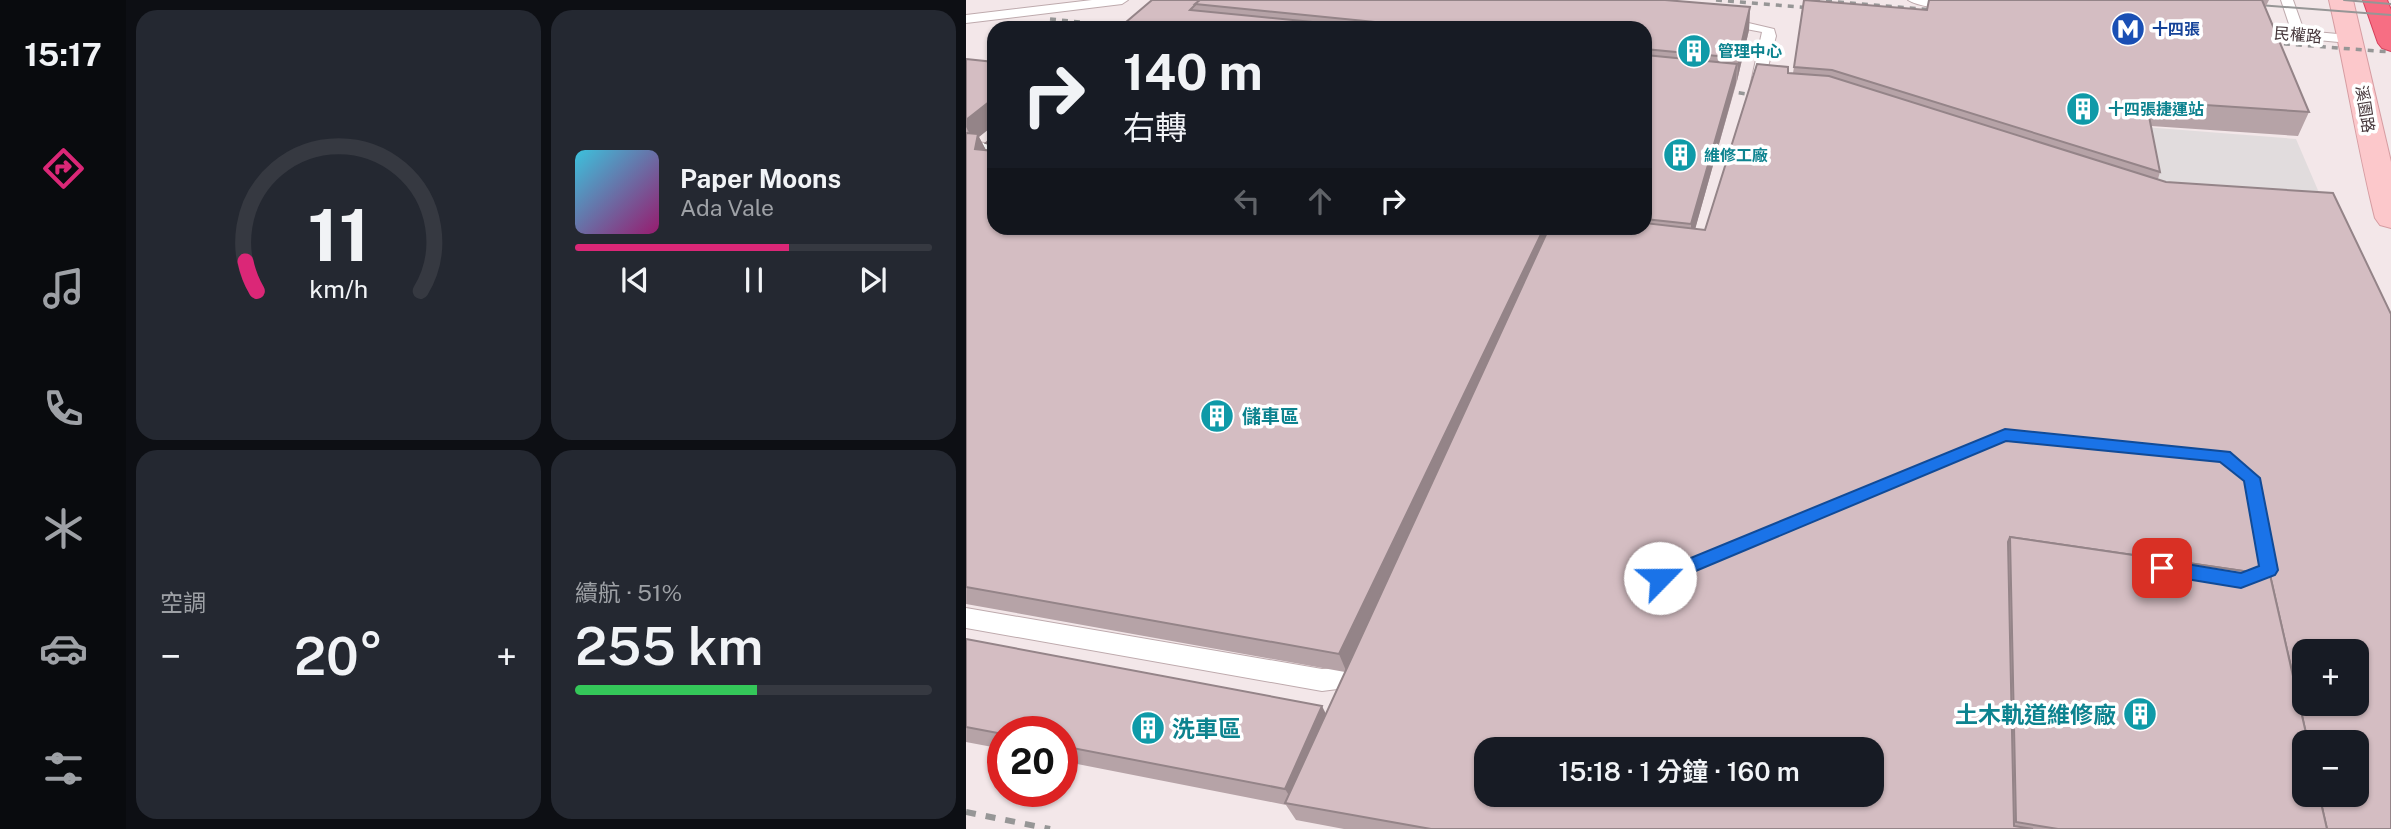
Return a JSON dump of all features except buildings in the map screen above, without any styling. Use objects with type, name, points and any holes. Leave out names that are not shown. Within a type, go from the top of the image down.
[{"type":"highway","points":[[2375,0],[2391,43]]},
{"type":"street","name":"溪園路","points":[[2341,0],[2348,39],[2360,77],[2368,131],[2391,218]]},
{"type":"lane","points":[[966,19],[1122,0]]},
{"type":"lane","points":[[1914,0],[1964,5]]},
{"type":"lane","points":[[2287,0],[2299,35]]},
{"type":"lane","points":[[2353,0],[2360,77]]},
{"type":"lane","points":[[1707,19],[1748,23],[1768,29],[1770,36],[1753,102]]},
{"type":"lane","name":"民權路","points":[[2232,29],[2348,39]]},
{"type":"lane","points":[[966,145],[987,148]]},
{"type":"lane","points":[[966,618],[1322,680],[1379,676],[1392,672]]},
{"type":"shaded area","points":[[2144,127],[2296,139],[2326,209],[2161,195]]},
{"type":"tram line","points":[[2344,0],[2391,4]]},
{"type":"tram line","points":[[2246,4],[2391,15]]},
{"type":"railway","points":[[1716,0],[1824,9]]},
{"type":"railway","points":[[1814,0],[1946,11]]},
{"type":"railway","points":[[1050,19],[1070,21]]},
{"type":"railway","points":[[2260,42],[2391,52]]},
{"type":"railway","points":[[1715,89],[1766,97]]},
{"type":"railway","points":[[966,812],[1050,829]]},
{"type":"place","name":"十四張","points":[[2128,29]]},
{"type":"place","name":"管理中心","points":[[1694,51]]},
{"type":"place","name":"十四張捷運站","points":[[2083,109]]},
{"type":"place","name":"維修工廠","points":[[1680,155]]},
{"type":"place","name":"儲車區","points":[[1217,416]]},
{"type":"place","name":"土木軌道維修廠","points":[[2140,714]]},
{"type":"place","name":"洗車區","points":[[1148,728]]},
{"type":"route","points":[[1660,578],[2005,435],[2224,456],[2252,478],[2269,570],[2241,580],[2162,568]]}]
